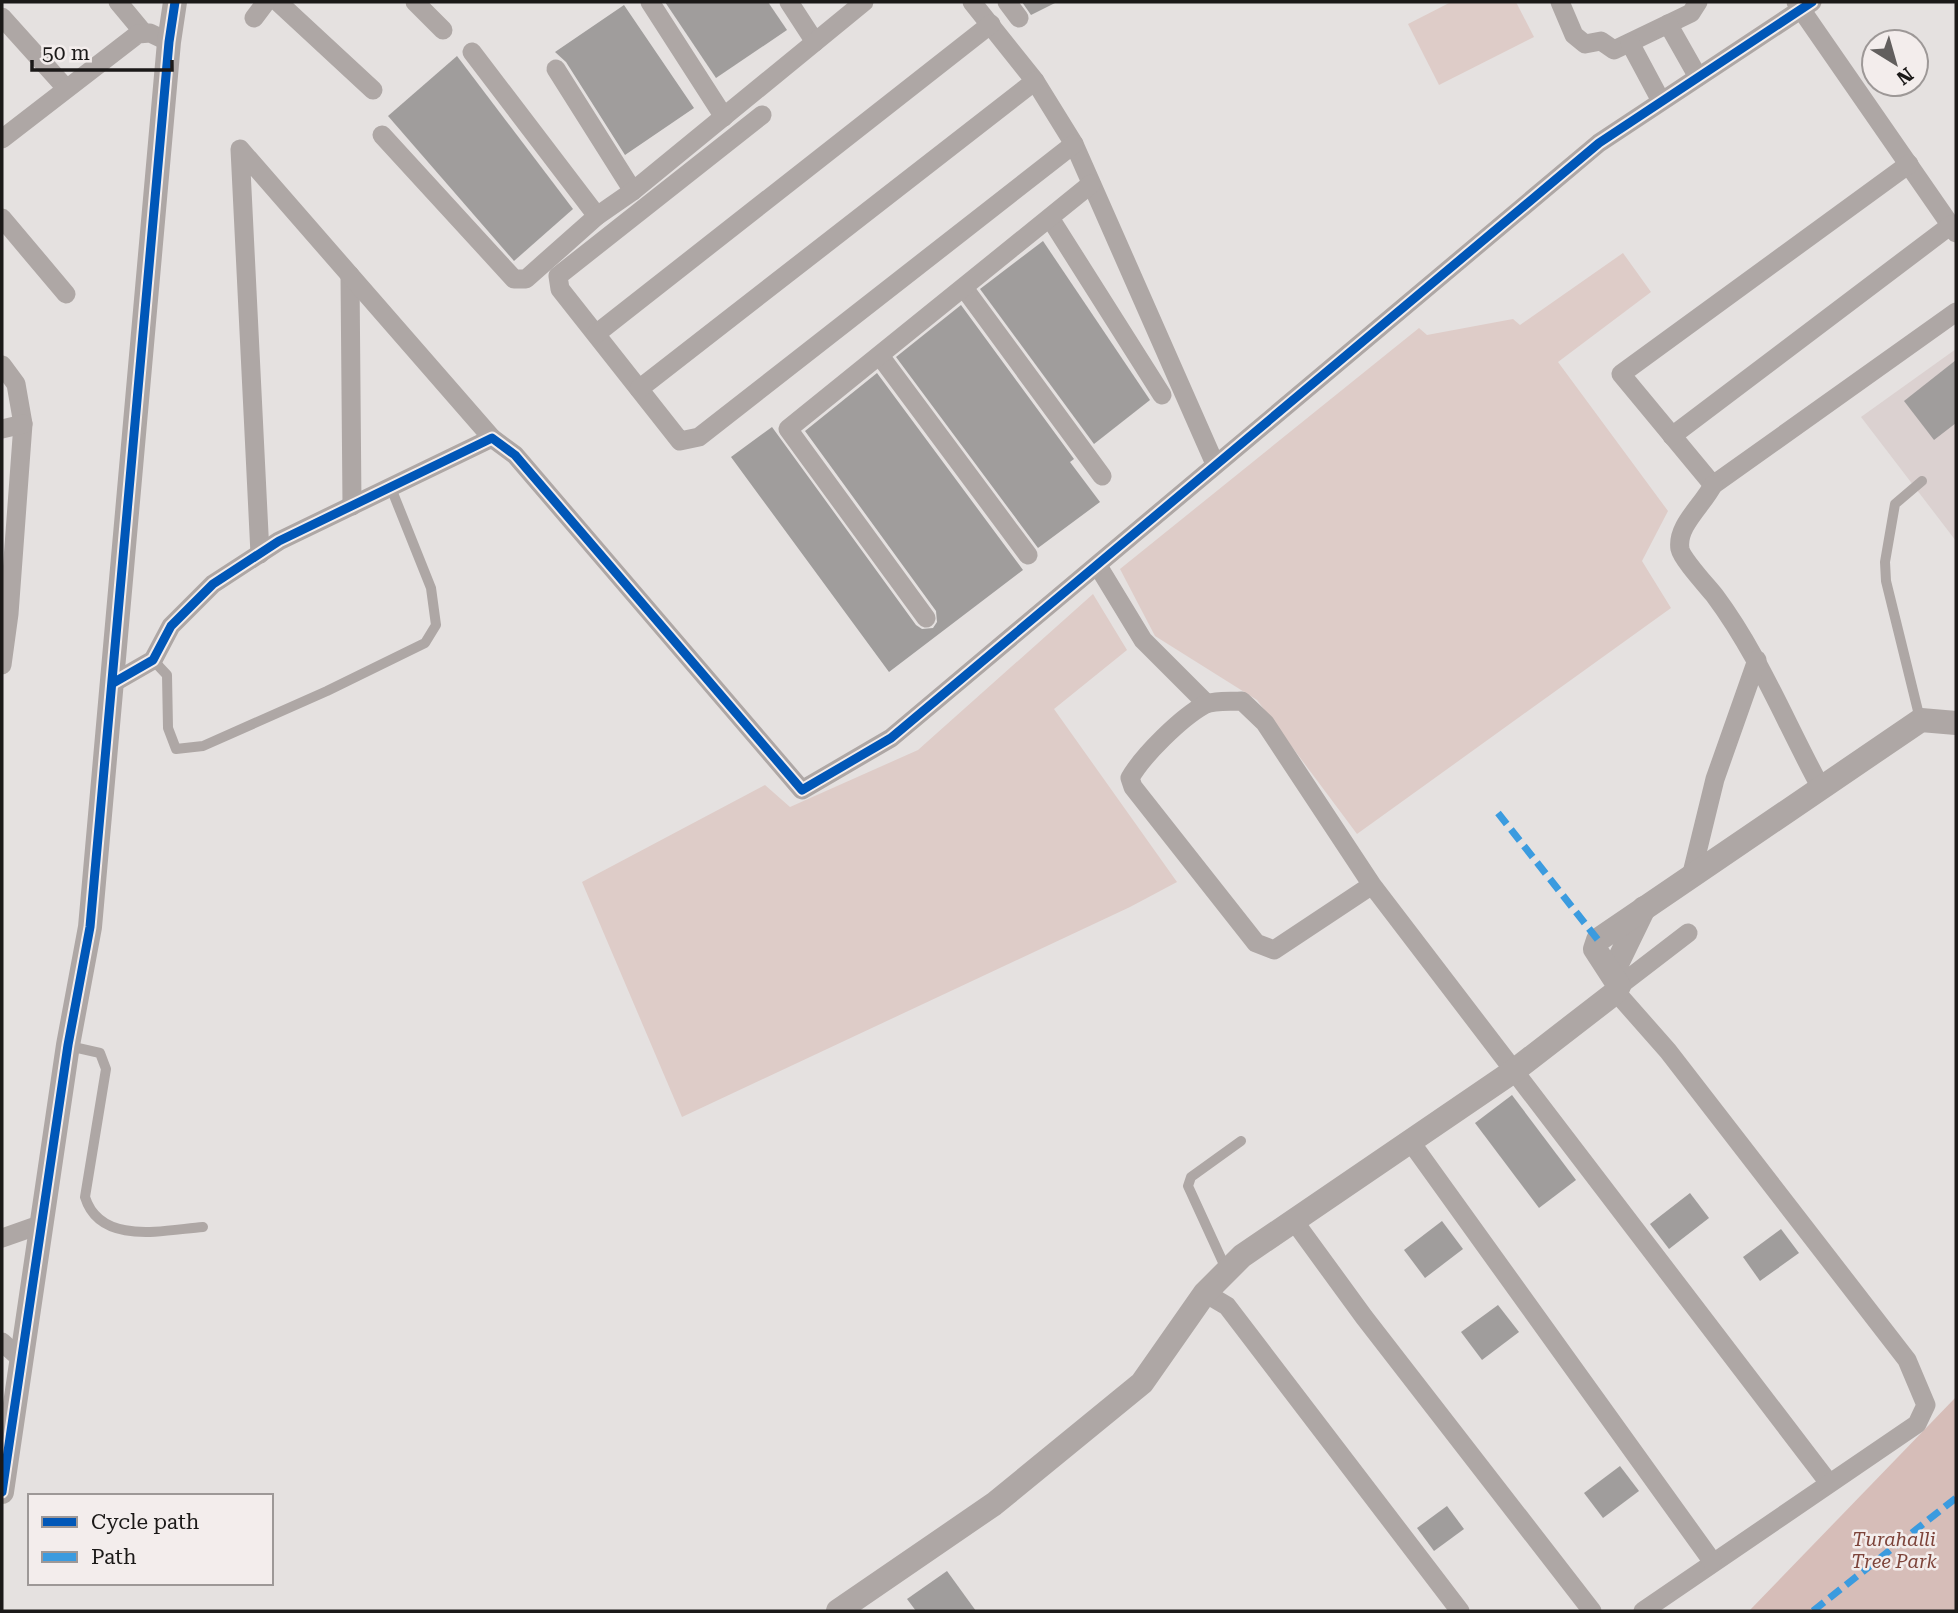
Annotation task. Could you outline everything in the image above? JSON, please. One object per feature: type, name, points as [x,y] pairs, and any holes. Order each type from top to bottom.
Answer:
[{"type":"street","points":[[118,2],[143,32],[169,42]]},
{"type":"street","points":[[2,1492],[68,1045],[90,927],[169,42],[175,2]]},
{"type":"street","points":[[254,18],[266,2]]},
{"type":"street","points":[[278,2],[373,90]]},
{"type":"street","points":[[415,2],[443,30]]},
{"type":"street","points":[[650,2],[724,117]]},
{"type":"street","points":[[789,2],[815,42]]},
{"type":"street","points":[[382,135],[514,279],[526,279],[597,216],[633,191],[864,2]]},
{"type":"street","points":[[972,2],[1035,81],[1074,144],[1215,464]]},
{"type":"street","points":[[1560,2],[1574,35],[1585,44],[1601,41],[1614,50],[1691,13],[1698,2]]},
{"type":"street","points":[[260,554],[240,149],[492,438],[515,456],[802,790],[891,738],[1599,142],[1803,4],[1954,229],[1672,436]]},
{"type":"street","points":[[2,17],[65,87]]},
{"type":"street","points":[[596,334],[991,24]]},
{"type":"street","points":[[1668,24],[1698,77]]},
{"type":"street","points":[[2,139],[65,87],[143,32]]},
{"type":"street","points":[[1630,43],[1661,101]]},
{"type":"street","points":[[472,52],[597,216]]},
{"type":"street","points":[[556,69],[633,191]]},
{"type":"street","points":[[639,389],[1035,81]]},
{"type":"street","points":[[762,115],[558,275],[560,289],[680,441],[699,438],[1074,144]]},
{"type":"street","points":[[1713,485],[1621,374],[1909,164]]},
{"type":"street","points":[[926,618],[788,429],[1091,184]]},
{"type":"street","points":[[2,218],[66,294]]},
{"type":"street","points":[[1050,218],[1162,395]]},
{"type":"street","points":[[350,275],[352,506]]},
{"type":"street","points":[[964,288],[1102,476]]},
{"type":"street","points":[[1821,788],[1757,660],[1726,611],[1680,552],[1681,531],[1703,505],[1713,485],[1956,312]]},
{"type":"street","points":[[880,356],[1028,555]]},
{"type":"street","points":[[2,365],[16,384],[23,424],[9,614],[2,665]]},
{"type":"street","points":[[2,429],[23,424]]},
{"type":"street","points":[[113,683],[153,660],[171,626],[213,584],[260,554],[492,438]]},
{"type":"street","points":[[1098,566],[1143,640],[1206,704]]},
{"type":"street","points":[[1691,877],[1715,779],[1757,660]]},
{"type":"street","points":[[1372,885],[1275,950],[1256,943],[1133,787],[1130,778],[1156,748],[1206,704],[1242,701],[1265,723],[1372,885],[1829,1483]]},
{"type":"street","points":[[1643,1611],[1712,1561],[1917,1424],[1926,1405],[1907,1360],[1616,984],[1595,949],[1598,940],[1921,720],[1956,723]]},
{"type":"street","points":[[838,1611],[993,1504],[1142,1383],[1205,1293],[1242,1256],[1515,1070],[1616,984],[1688,933]]},
{"type":"street","points":[[1410,1142],[1712,1561]]},
{"type":"street","points":[[1294,1221],[1364,1318],[1592,1611]]},
{"type":"street","points":[[2,1238],[42,1224]]},
{"type":"street","points":[[1205,1293],[1227,1306],[1460,1611]]},
{"type":"street","points":[[2,1342],[21,1359]]},
{"type":"lane","points":[[1921,720],[1886,580],[1885,562],[1895,504],[1922,481]]},
{"type":"lane","points":[[153,660],[167,675],[168,728],[176,749],[203,746],[327,691],[425,643],[436,625],[431,588],[391,488]]},
{"type":"lane","points":[[68,1045],[100,1053],[106,1069],[85,1197],[93,1214],[106,1226],[117,1230],[204,1227]]},
{"type":"lane","points":[[1227,1271],[1188,1186],[1191,1177],[1241,1141]]},
{"type":"shaded area","points":[[1451,2],[1516,2],[1534,37],[1439,85],[1408,24]]},
{"type":"shaded area","points":[[1623,253],[1651,292],[1558,362],[1668,511],[1642,561],[1671,608],[1357,834],[1257,700],[1155,636],[1120,569],[1419,328],[1427,335],[1513,319],[1520,325]]},
{"type":"shaded area","points":[[1956,349],[1956,541],[1861,417]]},
{"type":"shaded area","points":[[1093,594],[1127,650],[1054,709],[1177,882],[1130,907],[682,1117],[582,882],[765,785],[790,807],[918,750]]},
{"type":"green space","name":"Turahalli Tree Park","points":[[1956,1397],[1956,1611],[1749,1611]]},
{"type":"building","points":[[665,2],[768,2],[787,30],[716,78]]},
{"type":"building","points":[[1022,2],[1057,2],[1031,15]]},
{"type":"building","points":[[624,5],[694,108],[625,155],[566,62],[555,52]]},
{"type":"building","points":[[457,56],[573,209],[514,261],[388,116]]},
{"type":"building","points":[[1043,241],[1150,400],[1094,444],[980,289]]},
{"type":"building","points":[[961,305],[1074,459],[1070,462],[1100,502],[1038,548],[896,357]]},
{"type":"building","points":[[1956,360],[1956,423],[1934,440],[1904,401]]},
{"type":"building","points":[[877,373],[1023,570],[889,672],[731,457],[772,427],[916,625],[922,629],[933,628],[937,622],[936,611],[805,431]]},
{"type":"building","points":[[1512,1095],[1576,1180],[1539,1208],[1475,1123]]},
{"type":"building","points":[[1690,1193],[1709,1218],[1669,1249],[1650,1224]]},
{"type":"building","points":[[1442,1221],[1463,1249],[1425,1278],[1404,1250]]},
{"type":"building","points":[[1781,1229],[1799,1253],[1760,1281],[1743,1257]]},
{"type":"building","points":[[1498,1305],[1519,1332],[1482,1360],[1461,1332]]},
{"type":"building","points":[[1620,1466],[1639,1491],[1603,1518],[1584,1493]]},
{"type":"building","points":[[1447,1506],[1464,1529],[1434,1551],[1417,1528]]},
{"type":"building","points":[[947,1571],[976,1611],[916,1611],[907,1599]]},
{"type":"marked path","points":[[1498,813],[1598,940]]},
{"type":"marked path","points":[[1813,1611],[1956,1498]]},
{"type":"cycle path","points":[[2,1492],[68,1045],[90,927],[169,42],[175,2]]},
{"type":"cycle path","points":[[113,683],[153,660],[171,626],[213,584],[279,541],[492,438],[515,455],[802,790],[891,738],[1599,143],[1812,2]]}]
